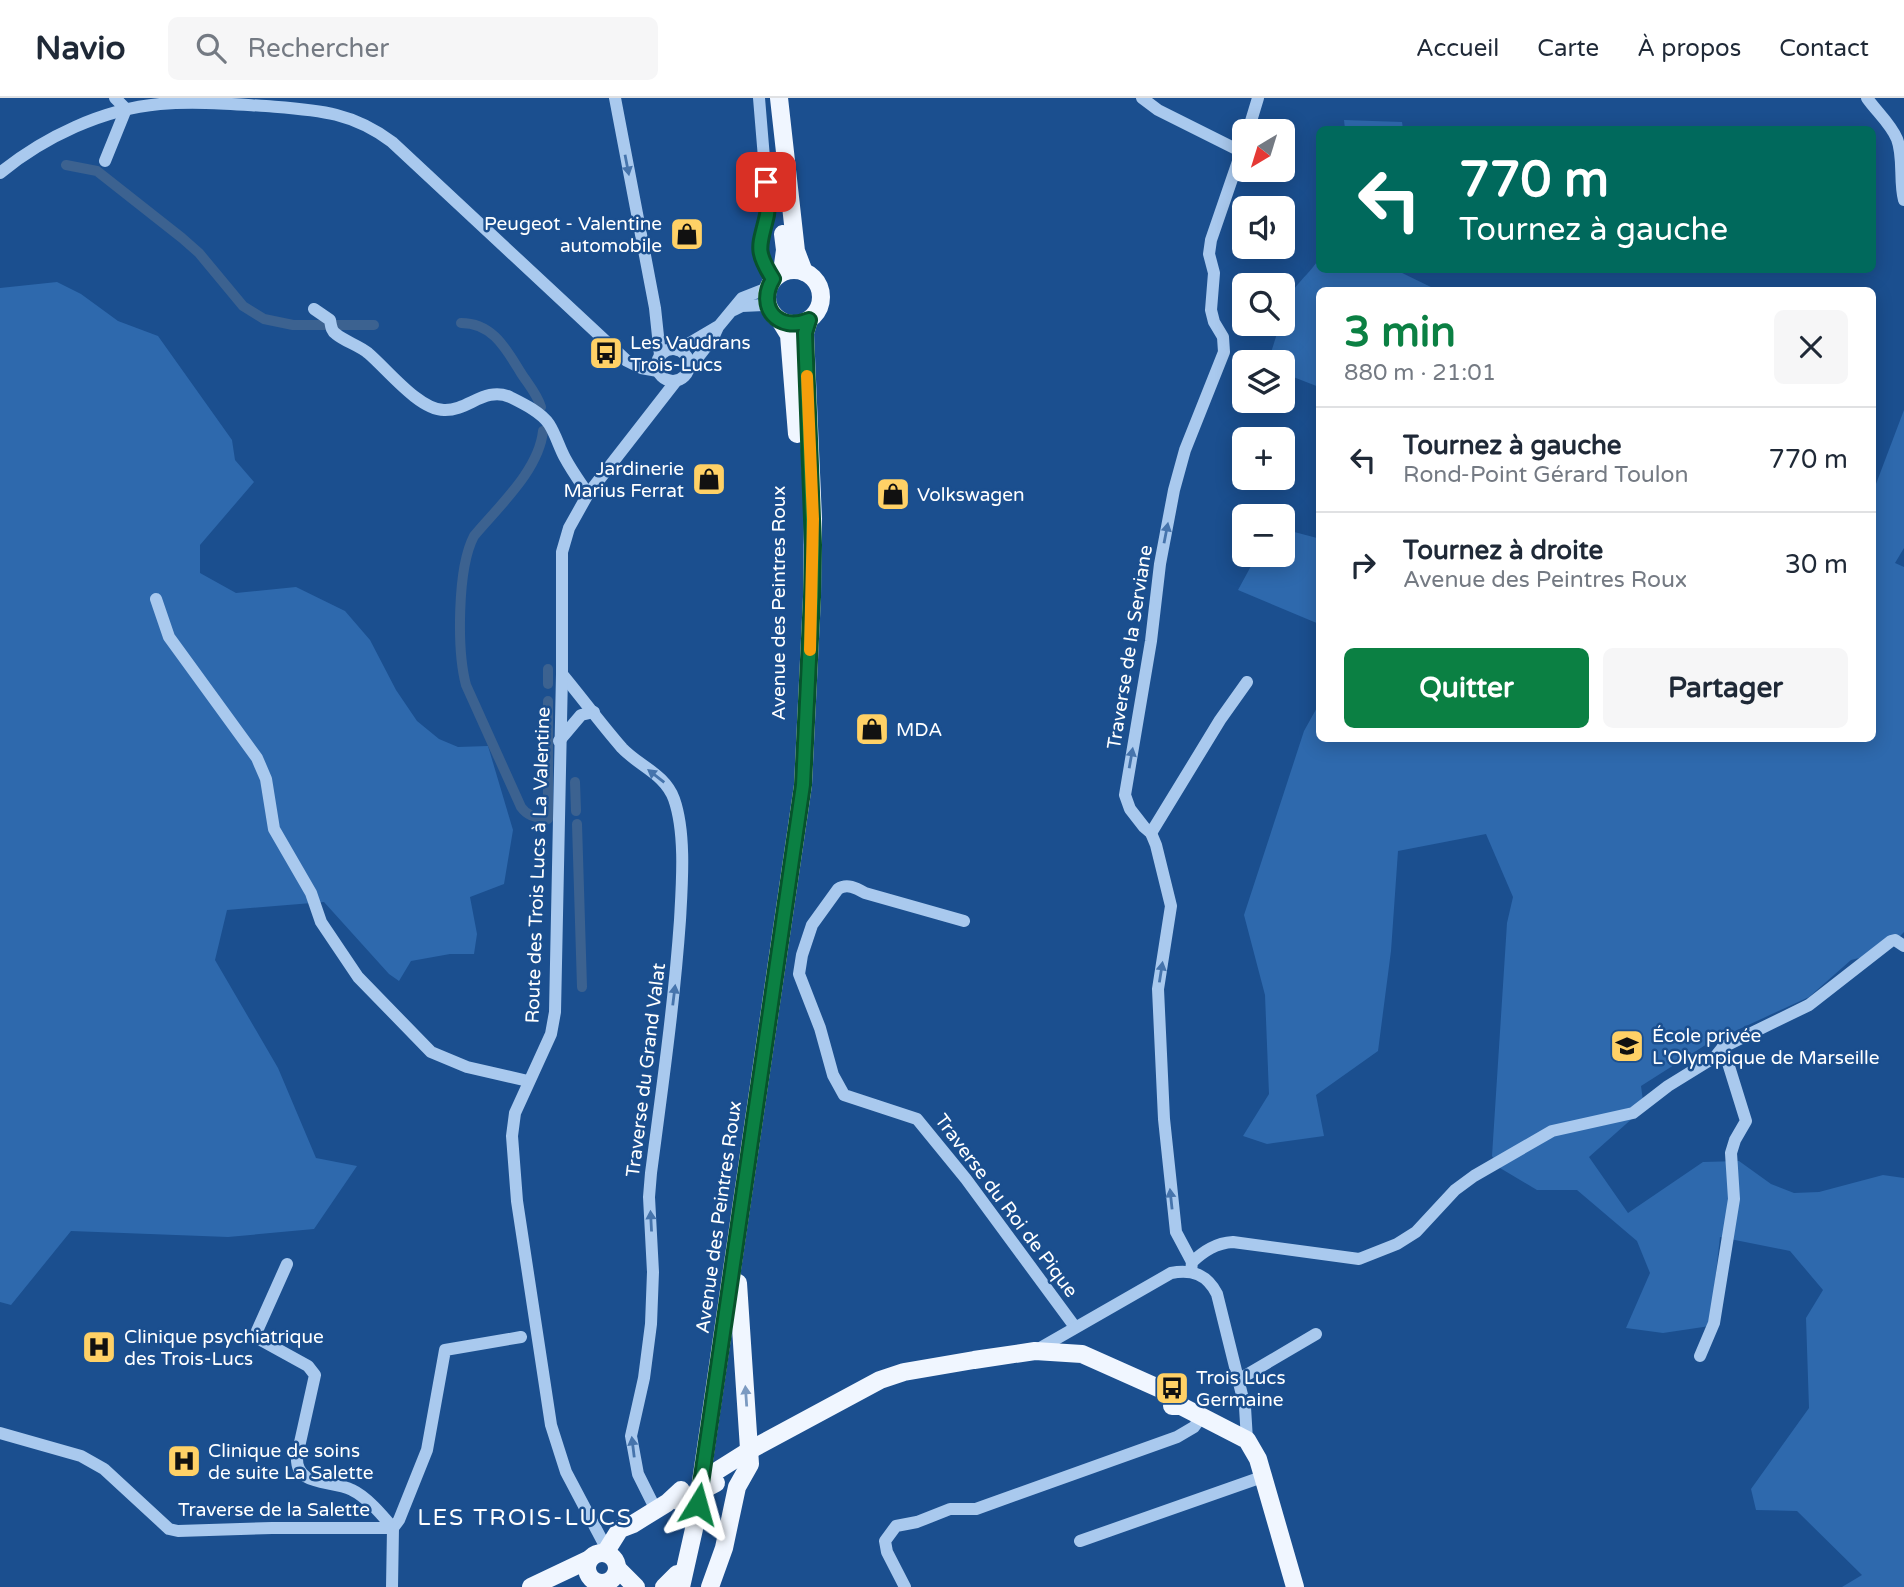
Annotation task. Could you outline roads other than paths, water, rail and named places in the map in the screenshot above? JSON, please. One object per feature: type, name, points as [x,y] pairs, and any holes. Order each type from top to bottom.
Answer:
[{"type":"main road","points":[[769,98],[785,250],[772,286],[772,315],[790,325],[809,320],[818,309],[821,295],[816,281],[804,272],[793,270],[772,286]]},
{"type":"main road","points":[[779,98],[796,251],[804,272]]},
{"type":"main road","name":"Avenue des Peintres Roux","points":[[677,1583],[708,1428],[734,1265],[755,1101],[803,785],[812,597],[813,519],[805,333],[809,320]]},
{"type":"main road","name":"Avenue des Peintres Roux","points":[[781,322],[789,335],[804,519],[800,705],[788,887]]},
{"type":"main road","points":[[734,1265],[738,1284],[750,1449]]},
{"type":"main road","points":[[604,1566],[619,1546],[627,1527],[671,1501],[723,1477],[750,1449],[770,1441],[880,1380],[904,1372],[1042,1352],[1170,1405],[1191,1411],[1237,1435],[1239,1443],[1260,1472],[1290,1586]]},
{"type":"main road","points":[[710,1587],[724,1548],[723,1477]]},
{"type":"main road","points":[[530,1587],[564,1570],[604,1566],[636,1587]]},
{"type":"main road","points":[[664,1587],[677,1583]]},
{"type":"street","points":[[115,98],[126,110]]},
{"type":"street","name":"Route des Trois Lucs à La Valentine","points":[[614,98],[655,308],[659,365],[649,414]]},
{"type":"street","points":[[0,173],[37,146],[72,129],[126,110],[159,104],[208,102],[322,110],[357,120],[392,142],[617,353],[659,365],[670,381],[676,381],[686,374],[718,327],[743,298],[772,286],[761,257],[760,245],[768,206],[759,98]]},
{"type":"street","name":"Traverse de la Serviane","points":[[1142,98],[1158,110],[1232,143]]},
{"type":"street","points":[[1252,119],[1258,98]]},
{"type":"street","points":[[1867,98],[1897,137],[1904,200]]},
{"type":"street","points":[[105,161],[126,110]]},
{"type":"street","name":"Traverse de la Serviane","points":[[1192,1267],[1176,1232],[1164,1119],[1158,989],[1171,906],[1156,845],[1151,833],[1130,809],[1125,788],[1174,490],[1185,450],[1224,352],[1223,337],[1214,322],[1211,310],[1214,273],[1209,254],[1211,240],[1232,180]]},
{"type":"street","points":[[314,309],[331,325],[337,335],[354,342],[412,394],[434,408],[443,411],[454,409],[493,393],[508,396],[531,409],[549,424],[565,458],[588,495]]},
{"type":"street","points":[[678,350],[718,327]]},
{"type":"street","points":[[659,365],[668,349],[678,350],[688,358],[688,370]]},
{"type":"street","name":"Route des Trois Lucs à La Valentine","points":[[604,1566],[604,1544],[566,1472],[551,1425],[517,1202],[513,1123],[514,1113],[551,1034],[555,1012],[562,674],[561,558],[569,527],[588,495],[676,381]]},
{"type":"street","points":[[156,599],[169,637],[257,758],[266,779],[274,829],[311,893],[321,922],[352,970],[431,1052],[467,1068],[528,1081]]},
{"type":"street","name":"Traverse du Grand Valat","points":[[562,674],[621,747],[638,763],[663,779],[674,799],[681,839],[682,887],[676,973],[649,1198],[653,1272],[651,1324],[645,1378],[631,1436],[638,1474],[671,1501]]},
{"type":"street","points":[[1151,833],[1220,720],[1247,682]]},
{"type":"street","points":[[559,741],[581,715],[594,712]]},
{"type":"street","name":"Traverse du Roi de Pique","points":[[964,921],[865,893],[855,887],[843,886],[812,925],[799,974],[820,1028],[833,1075],[844,1095],[917,1119],[966,1178],[1075,1327]]},
{"type":"street","points":[[1042,1352],[1075,1327],[1171,1273],[1192,1267],[1200,1254],[1221,1243],[1233,1242],[1359,1259],[1397,1244],[1416,1232],[1455,1190],[1474,1175],[1552,1131],[1633,1113],[1668,1086],[1715,1057],[1723,1047],[1809,1005],[1891,941],[1895,940],[1904,946]]},
{"type":"street","points":[[1700,1356],[1714,1323],[1734,1199],[1731,1153],[1746,1121],[1723,1047]]},
{"type":"street","points":[[287,1264],[257,1331],[259,1339],[308,1366],[314,1375],[297,1456],[297,1468],[302,1475],[317,1482],[351,1489],[393,1528],[400,1520],[427,1450],[445,1349],[521,1336]]},
{"type":"street","points":[[1192,1267],[1212,1284],[1217,1294],[1243,1401],[1237,1435]]},
{"type":"street","points":[[1238,1380],[1316,1334]]},
{"type":"street","points":[[1237,1435],[1243,1401]]},
{"type":"street","points":[[905,1587],[887,1552],[886,1541],[896,1526],[917,1522],[950,1509],[976,1509],[1177,1437],[1191,1411]]},
{"type":"street","name":"Traverse de la Salette","points":[[0,1433],[81,1456],[104,1469],[169,1529],[393,1528],[392,1587]]},
{"type":"street","points":[[1080,1541],[1260,1472]]},
{"type":"street","points":[[596,1530],[627,1527]]},
{"type":"waterway","points":[[66,165],[97,171],[199,253],[243,306],[264,319],[293,325],[374,325]]},
{"type":"waterway","points":[[461,323],[482,327],[497,339],[510,355],[541,407]]},
{"type":"waterway","points":[[543,431],[534,460],[526,473],[474,536],[468,550],[462,588],[460,631],[466,685],[521,807],[529,815],[548,819],[548,701]]},
{"type":"waterway","points":[[548,669],[548,684]]},
{"type":"waterway","points":[[575,782],[576,811]]},
{"type":"waterway","points":[[577,824],[582,987]]},
{"type":"place","name":"Peugeot - Valentine automobile","points":[[687,234]]},
{"type":"place","name":"Les Vaudrans Trois-Lucs","points":[[606,353]]},
{"type":"place","name":"Jardinerie Marius Ferrat","points":[[709,479]]},
{"type":"place","name":"Volkswagen","points":[[893,494]]},
{"type":"place","name":"MDA","points":[[872,729]]},
{"type":"place","name":"École privée L'Olympique de Marseille","points":[[1627,1046]]},
{"type":"place","name":"Clinique psychiatrique des Trois-Lucs","points":[[99,1347]]},
{"type":"place","name":"Trois Lucs Germaine","points":[[1172,1388]]},
{"type":"place","name":"Clinique de soins de suite La Salette","points":[[184,1461]]},
{"type":"district","name":"LES TROIS-LUCS","points":[[525,1517]]}]
